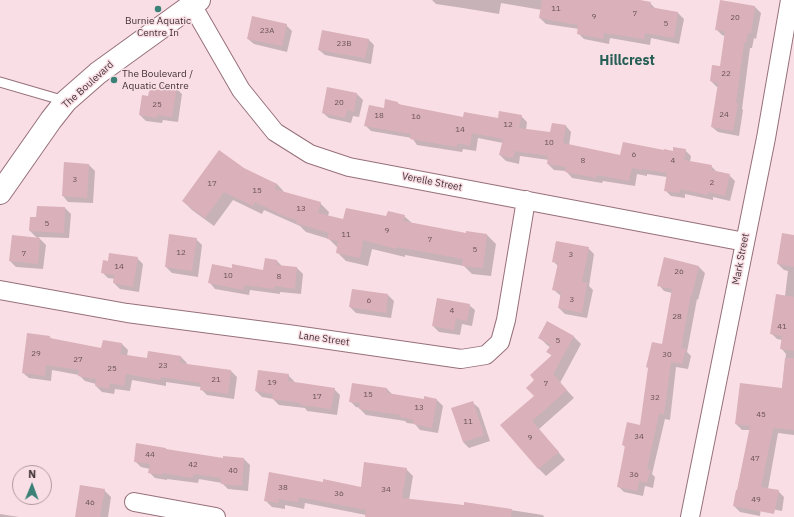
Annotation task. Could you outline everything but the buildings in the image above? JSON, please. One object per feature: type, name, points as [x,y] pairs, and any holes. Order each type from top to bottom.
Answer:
[{"type":"street","name":"Mark Street","points":[[690,517],[766,138],[790,0]]},
{"type":"street","name":"Verelle Street","points":[[195,2],[240,90],[275,132],[310,154],[348,167],[745,242]]},
{"type":"street","name":"The Boulevard","points":[[3,181],[66,101],[98,73],[195,2]]},
{"type":"street","name":"Lane Street","points":[[0,290],[127,313],[461,359],[486,355],[500,342],[506,320],[526,200]]},
{"type":"street","points":[[134,502],[216,517]]},
{"type":"lane","points":[[0,82],[66,101]]},
{"type":"place","name":"Burnie Aquatic Centre In","points":[[158,9]]},
{"type":"place","name":"The Boulevard / Aquatic Centre","points":[[114,80]]},
{"type":"district","name":"Hillcrest","points":[[627,61]]}]
